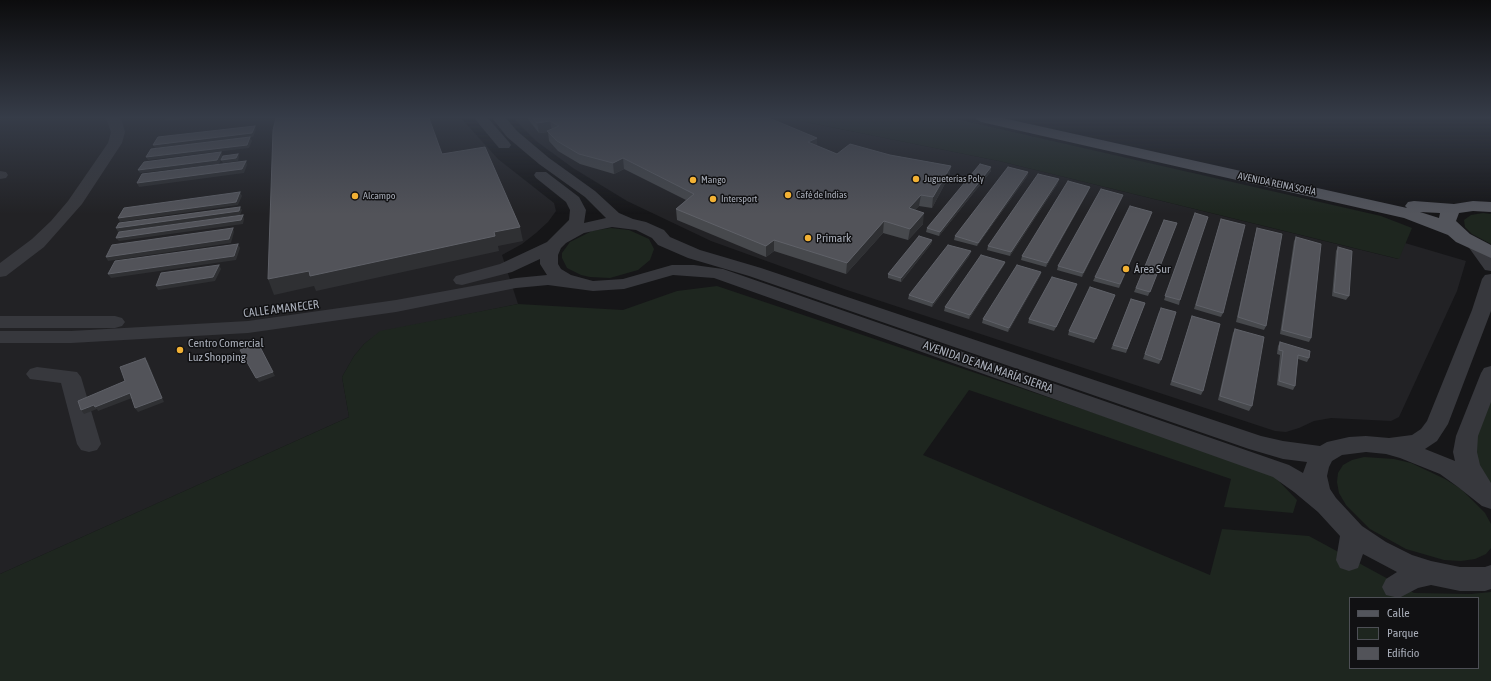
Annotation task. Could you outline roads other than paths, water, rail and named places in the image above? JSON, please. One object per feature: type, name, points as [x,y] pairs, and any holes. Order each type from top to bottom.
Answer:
[{"type":"main road","name":"AVENIDA REINA SOFÍA","points":[[1123,150],[1409,214],[1454,231],[1483,249]]},
{"type":"main road","name":"AVENIDA REINA SOFÍA","points":[[1154,150],[1418,207],[1454,209],[1474,206],[1491,207]]},
{"type":"main road","points":[[1454,209],[1449,212],[1447,221],[1454,231]]},
{"type":"street","points":[[0,272],[38,243],[57,224],[74,204],[110,150]]},
{"type":"street","name":"AVENIDA DE ANA MARÍA SIERRA","points":[[510,150],[573,200],[578,210],[577,221],[559,240],[549,255],[549,264],[555,272],[565,279],[579,284],[609,286],[672,270],[694,270],[717,273],[1274,468],[1303,484],[1327,505]]},
{"type":"street","name":"AVENIDA DE ANA MARÍA SIERRA","points":[[530,150],[544,162],[590,194],[613,216],[628,223],[650,229],[664,241],[694,254],[755,272],[1257,443],[1283,450],[1324,455]]},
{"type":"street","name":"AVENIDA DE ANA MARÍA SIERRA","points":[[559,240],[579,228],[595,224],[628,223]]},
{"type":"street","name":"CALLE AMANECER","points":[[0,322],[172,320],[254,313],[397,294],[479,277],[506,268],[559,240]]},
{"type":"street","name":"AVENIDA DE ANA MARÍA SIERRA","points":[[637,279],[653,271],[663,261],[666,250],[664,241]]},
{"type":"street","points":[[1483,249],[1491,266]]},
{"type":"street","points":[[1386,446],[1417,443],[1429,435],[1437,424],[1482,310],[1491,279]]},
{"type":"street","name":"CALLE AMANECER","points":[[0,337],[71,337],[161,334],[248,327],[330,316],[516,283],[548,280],[579,284]]},
{"type":"street","points":[[1488,496],[1468,466],[1465,452],[1467,436],[1491,373]]},
{"type":"street","points":[[38,374],[70,377],[89,444]]},
{"type":"street","points":[[1488,496],[1467,480],[1441,465],[1406,451],[1386,446],[1366,444],[1335,448],[1324,455],[1317,465],[1316,476],[1318,490],[1327,505],[1353,533],[1377,550],[1403,563],[1431,573],[1460,579],[1485,579],[1491,577]]},
{"type":"street","points":[[1349,560],[1353,533]]},
{"type":"street","points":[[1396,587],[1410,579],[1431,573]]},
{"type":"place","name":"Jugueterías Poly","points":[[916,179]]},
{"type":"place","name":"Mango","points":[[693,180]]},
{"type":"place","name":"Café de Indias","points":[[788,195]]},
{"type":"place","name":"Alcampo","points":[[355,196]]},
{"type":"place","name":"Intersport","points":[[713,199]]},
{"type":"place","name":"Primark","points":[[808,238]]},
{"type":"place","name":"Área Sur","points":[[1126,269]]},
{"type":"place","name":"Centro Comercial Luz Shopping","points":[[180,350]]}]
